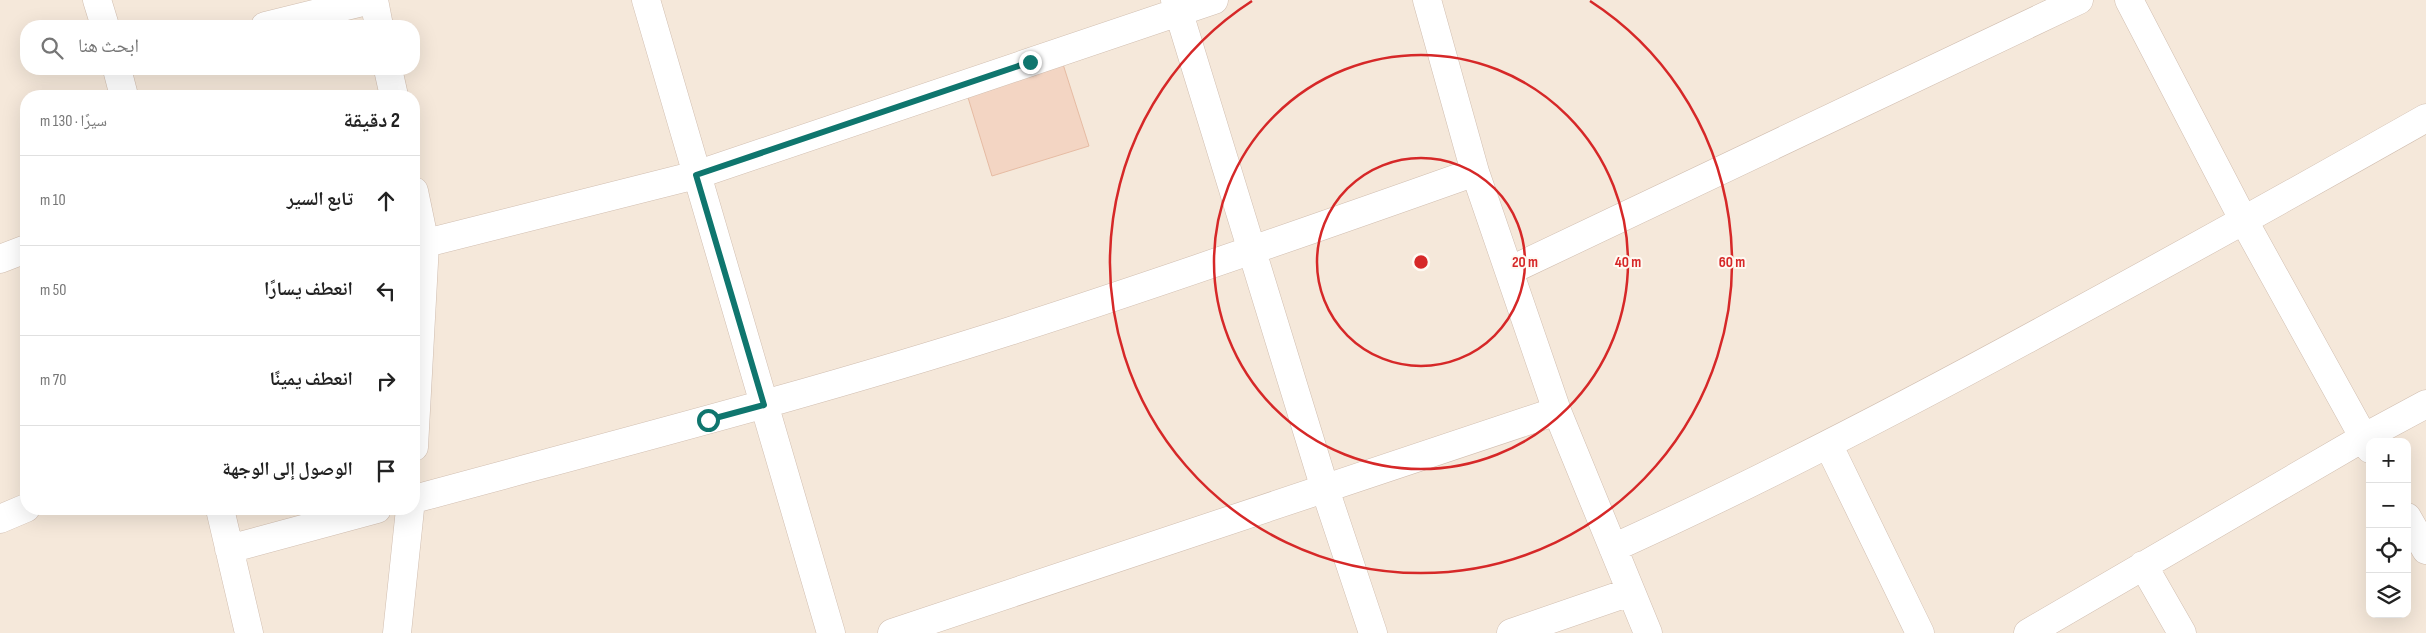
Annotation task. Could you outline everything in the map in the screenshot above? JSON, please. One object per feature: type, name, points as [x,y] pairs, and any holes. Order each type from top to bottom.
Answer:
[{"type":"street","points":[[97,0],[103,20]]},
{"type":"street","points":[[290,20],[372,0],[377,20]]},
{"type":"street","points":[[646,0],[831,633]]},
{"type":"street","points":[[420,245],[696,175],[1177,6],[1214,0]]},
{"type":"street","points":[[1427,0],[1475,172],[1557,411],[1648,633]]},
{"type":"street","points":[[1509,271],[2079,0]]},
{"type":"street","points":[[2028,633],[2143,565],[2366,443],[2244,222],[2130,0]]},
{"type":"street","points":[[1177,6],[1325,489],[1373,633]]},
{"type":"street","points":[[119,75],[122,90]]},
{"type":"street","points":[[389,75],[393,90]]},
{"type":"street","points":[[1613,548],[1717,501],[1829,446],[2244,222],[2426,118]]},
{"type":"street","points":[[420,497],[764,405],[1009,331],[1253,251],[1475,172]]},
{"type":"street","points":[[0,259],[20,251]]},
{"type":"street","points":[[2374,438],[2426,404]]},
{"type":"street","points":[[892,633],[1557,411]]},
{"type":"street","points":[[1829,446],[1920,633]]},
{"type":"street","points":[[0,519],[20,511]]},
{"type":"street","points":[[221,515],[249,633]]},
{"type":"street","points":[[229,549],[355,515]]},
{"type":"street","points":[[397,633],[409,515]]},
{"type":"street","points":[[2411,523],[2426,550]]},
{"type":"street","points":[[2143,565],[2182,633]]},
{"type":"street","points":[[1511,633],[1630,592]]},
{"type":"shaded area","points":[[0,0],[2426,0],[2426,633],[0,633]]},
{"type":"building","points":[[1062,61],[1089,146],[992,176],[966,91]]},
{"type":"route","points":[[708,420],[764,405],[696,175],[1030,62]]}]
